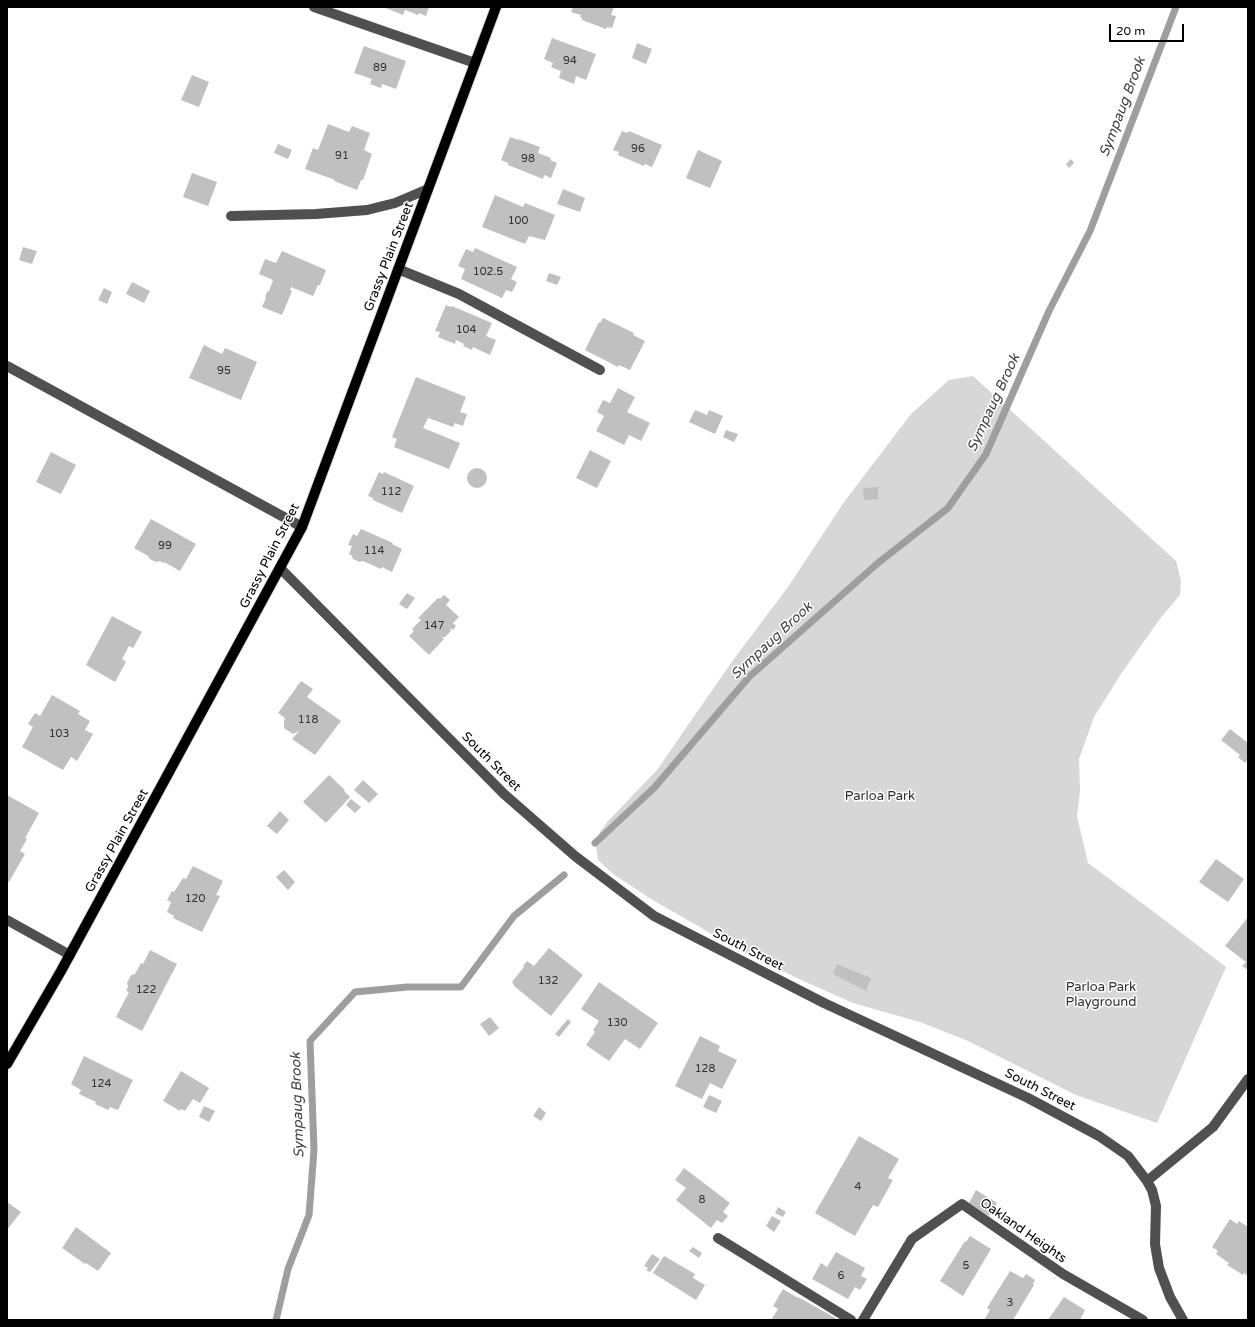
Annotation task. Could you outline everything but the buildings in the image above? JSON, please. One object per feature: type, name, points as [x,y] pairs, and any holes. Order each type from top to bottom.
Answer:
[{"type":"main road","name":"Grassy Plain Street","points":[[7,1064],[70,955],[302,527],[496,7]]},
{"type":"street","points":[[314,7],[475,63]]},
{"type":"street","points":[[231,216],[316,214],[372,210],[395,203],[428,189]]},
{"type":"street","points":[[398,269],[459,294],[600,370]]},
{"type":"street","points":[[7,366],[302,527]]},
{"type":"street","name":"South Street","points":[[280,568],[504,794],[575,856],[654,916],[824,1003],[1054,1111],[1099,1136],[1128,1156],[1148,1181],[1152,1190],[1156,1206],[1155,1244],[1159,1268],[1170,1297],[1183,1320]]},
{"type":"street","points":[[7,920],[70,955]]},
{"type":"street","points":[[1148,1181],[1213,1127],[1248,1079]]},
{"type":"street","name":"Oakland Heights","points":[[863,1320],[912,1239],[962,1204],[1063,1274],[1142,1320]]},
{"type":"street","points":[[718,1238],[851,1320]]},
{"type":"green space","name":"Parloa Park","points":[[973,376],[1176,561],[1181,581],[1180,595],[1159,620],[1121,674],[1094,717],[1079,759],[1080,791],[1077,816],[1088,863],[1226,967],[1157,1123],[1076,1095],[968,1041],[920,1022],[853,1003],[799,979],[738,949],[651,899],[613,874],[598,860],[596,845],[600,832],[608,821],[657,770],[731,663],[788,587],[844,502],[911,414],[949,380]]},
{"type":"waterway","name":"Sympaug Brook","points":[[595,843],[654,788],[749,677],[878,563],[948,508],[986,454],[1049,311],[1090,231],[1176,7]]},
{"type":"waterway","name":"Sympaug Brook","points":[[276,1320],[288,1269],[309,1215],[314,1150],[310,1041],[355,992],[407,987],[461,987],[514,916],[564,875]]},
{"type":"park label","name":"Parloa Park Playground","points":[[1101,996]]}]
